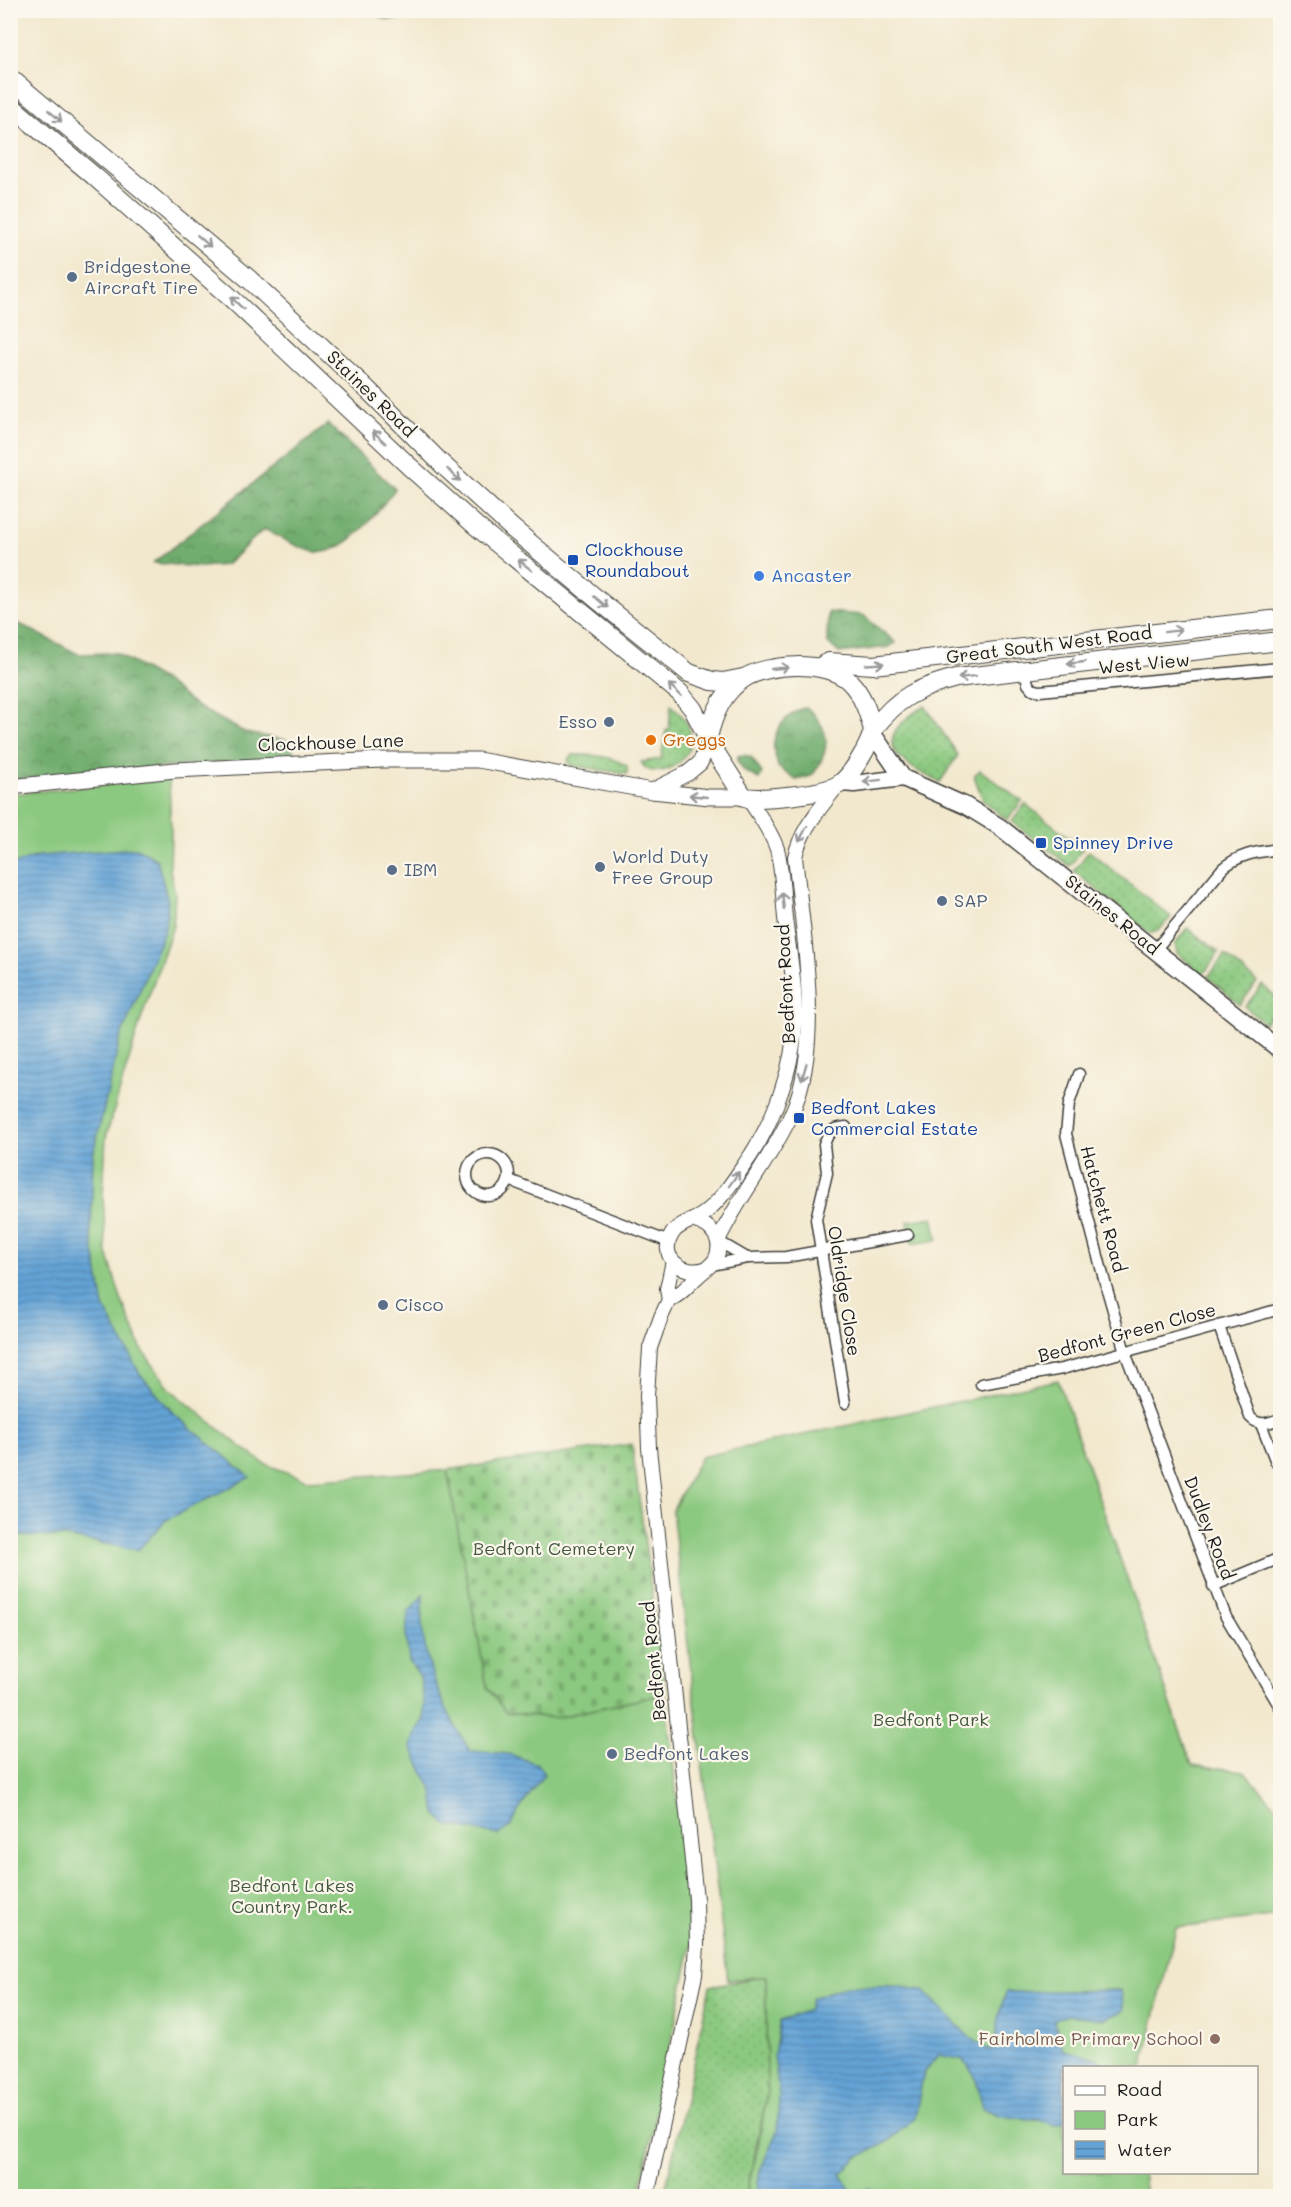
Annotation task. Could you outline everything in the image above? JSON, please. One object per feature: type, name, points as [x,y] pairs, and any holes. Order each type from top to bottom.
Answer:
[{"type":"highway","name":"Staines Road","points":[[10,78],[250,280],[367,389],[443,465],[512,528],[598,600],[689,674],[723,682],[743,678]]},
{"type":"highway","name":"Staines Road","points":[[10,105],[231,298],[476,526],[680,693],[693,709],[709,739]]},
{"type":"highway","name":"Great South West Road","points":[[819,668],[830,662],[873,665],[1281,619]]},
{"type":"highway","name":"Great South West Road","points":[[873,732],[890,709],[907,696],[930,685],[956,678],[1281,641]]},
{"type":"highway","points":[[795,667],[819,668],[843,676],[850,682],[863,699],[873,732],[857,764],[839,785],[798,794],[746,797],[709,739],[713,720],[721,703],[743,678],[770,669],[795,667]]},
{"type":"main road","points":[[839,785],[903,778],[873,732]]},
{"type":"main road","points":[[652,791],[688,773],[700,763],[709,739]]},
{"type":"main road","name":"Clockhouse Lane","points":[[10,787],[175,770],[382,760],[478,760],[652,791],[710,797],[746,797]]},
{"type":"main road","name":"Staines Road","points":[[903,778],[966,806],[1000,827],[1281,1050]]},
{"type":"street","name":"West View","points":[[1025,669],[1028,684],[1032,689],[1040,691],[1281,668]]},
{"type":"street","name":"Bedfont Road","points":[[669,1300],[679,1296],[718,1254],[718,1242],[726,1222],[765,1162],[792,1113],[807,1062],[808,990],[795,857],[799,840],[805,830],[839,785]]},
{"type":"street","name":"Bedfont Road","points":[[647,2196],[687,2018],[695,1975],[697,1945],[696,1899],[649,1448],[647,1396],[650,1348],[669,1300],[667,1289],[673,1261],[669,1253],[669,1242],[676,1228],[694,1221],[720,1199],[752,1153],[779,1101],[793,1038],[794,998],[777,850],[746,797]]},
{"type":"street","points":[[1155,950],[1223,868],[1250,853],[1281,849]]},
{"type":"street","name":"Hatchett Road","points":[[1080,1074],[1069,1104],[1066,1134],[1125,1352]]},
{"type":"street","name":"Oldridge Close","points":[[845,1403],[816,1219],[827,1173],[824,1144],[828,1135],[835,1129],[846,1127]]},
{"type":"street","points":[[496,1155],[507,1165],[509,1180],[499,1194],[482,1196],[468,1184],[467,1172],[477,1157],[496,1155]]},
{"type":"street","points":[[509,1180],[669,1242]]},
{"type":"street","points":[[694,1221],[706,1224],[718,1242],[747,1258]]},
{"type":"street","points":[[673,1261],[683,1269],[690,1271],[747,1258],[786,1257],[908,1234]]},
{"type":"street","name":"Bedfont Green Close","points":[[981,1384],[1052,1371],[1281,1309]]},
{"type":"street","points":[[1219,1326],[1250,1417],[1254,1422],[1261,1424],[1281,1419]]},
{"type":"street","name":"Dudley Road","points":[[1125,1352],[1226,1617],[1281,1707]]},
{"type":"street","points":[[1261,1424],[1276,1462]]},
{"type":"street","points":[[1213,1586],[1281,1558]]},
{"type":"green space","points":[[372,11],[416,11],[394,20],[388,20],[377,16]]},
{"type":"green space","points":[[328,424],[395,489],[371,519],[351,539],[339,547],[316,552],[297,546],[264,529],[226,565],[200,567],[153,563]]},
{"type":"green space","points":[[828,612],[863,615],[896,643],[889,647],[839,653],[827,642]]},
{"type":"green space","points":[[10,623],[20,624],[78,654],[116,653],[163,680],[198,707],[246,733],[286,740],[298,757],[16,779],[10,775]]},
{"type":"green space","points":[[671,705],[686,721],[691,736],[689,750],[670,768],[659,771],[648,769],[641,762],[661,759],[666,730],[669,730]]},
{"type":"green space","points":[[925,706],[958,755],[940,782],[910,766],[894,748],[892,739],[907,718]]},
{"type":"green space","points":[[806,707],[822,725],[826,745],[815,771],[810,776],[796,780],[778,767],[774,751],[775,736],[785,720]]},
{"type":"green space","points":[[573,755],[608,758],[621,762],[627,766],[627,774],[570,765],[568,760]]},
{"type":"green space","points":[[738,756],[751,757],[762,773],[759,779],[744,771],[737,760]]},
{"type":"green space","points":[[980,770],[1022,801],[1007,820],[983,800],[974,776]]},
{"type":"green space","name":"Bedfont Lakes Country Park.","points":[[169,779],[170,870],[175,893],[173,926],[142,1016],[106,1137],[103,1197],[106,1249],[121,1299],[141,1348],[170,1389],[265,1464],[308,1480],[447,1470],[487,1687],[506,1713],[555,1718],[665,1694],[693,1937],[639,2196],[11,2196],[11,794]]},
{"type":"green space","points":[[1025,804],[1083,848],[1070,866],[1012,822]]},
{"type":"green space","points":[[1089,851],[1171,917],[1159,930],[1149,933],[1074,871]]},
{"type":"green space","points":[[1187,928],[1219,952],[1203,975],[1177,953],[1175,944]]},
{"type":"green space","points":[[1225,955],[1257,982],[1240,1005],[1208,977]]},
{"type":"green space","points":[[1262,985],[1280,1000],[1280,1004],[1265,1023],[1245,1007]]},
{"type":"green space","points":[[933,1217],[938,1240],[912,1244],[908,1221]]},
{"type":"green space","name":"Bedfont Park","points":[[1058,1380],[1192,1765],[1244,1771],[1280,1811],[1280,1916],[1176,1928],[1143,2066],[1063,2066],[1063,2174],[1143,2174],[1146,2196],[746,2196],[767,2094],[766,1976],[728,1980],[672,1511],[701,1457]]},
{"type":"green space","name":"Bedfont Cemetery","points":[[632,1444],[665,1694],[555,1718],[506,1713],[487,1687],[447,1470]]},
{"type":"green space","points":[[766,1976],[767,2094],[746,2196],[664,2196],[710,1986]]},
{"type":"water","points":[[137,848],[157,860],[168,901],[165,929],[120,1039],[93,1155],[91,1233],[104,1307],[140,1374],[174,1414],[250,1477],[166,1520],[138,1550],[66,1537],[10,1536],[11,865],[39,856]]},
{"type":"water","points":[[423,1595],[424,1641],[432,1674],[445,1706],[470,1751],[509,1754],[537,1764],[544,1774],[519,1810],[511,1826],[499,1835],[446,1825],[436,1813],[433,1792],[411,1747],[416,1731],[424,1719],[424,1700],[420,1677],[409,1661],[406,1636],[408,1613]]},
{"type":"water","points":[[846,1986],[893,1986],[923,1990],[967,2035],[988,2049],[995,2048],[998,2017],[1006,1992],[1121,1990],[1124,2010],[1105,2019],[1071,2015],[1054,2019],[1063,2050],[1096,2058],[1105,2064],[1104,2066],[1063,2066],[1063,2122],[1056,2125],[1039,2120],[1001,2116],[983,2108],[975,2076],[964,2060],[939,2055],[924,2072],[915,2117],[886,2143],[858,2157],[841,2174],[852,2193],[871,2188],[878,2196],[756,2196],[760,2171],[777,2131],[779,2096],[774,2054],[780,2021],[808,2010],[812,1998]]},
{"type":"place","name":"Bridgestone Aircraft Tire","points":[[72,277]]},
{"type":"place","name":"Clockhouse Roundabout","points":[[573,560]]},
{"type":"place","name":"Ancaster","points":[[759,576]]},
{"type":"place","name":"Esso","points":[[609,722]]},
{"type":"place","name":"Greggs","points":[[651,740]]},
{"type":"place","name":"Spinney Drive","points":[[1041,843]]},
{"type":"place","name":"World Duty Free Group","points":[[600,867]]},
{"type":"place","name":"IBM","points":[[392,870]]},
{"type":"place","name":"SAP","points":[[942,901]]},
{"type":"place","name":"Bedfont Lakes Commercial Estate","points":[[799,1118]]},
{"type":"place","name":"Cisco","points":[[383,1305]]},
{"type":"place","name":"Bedfont Lakes","points":[[612,1754]]},
{"type":"place","name":"Fairholme Primary School","points":[[1215,2039]]}]
